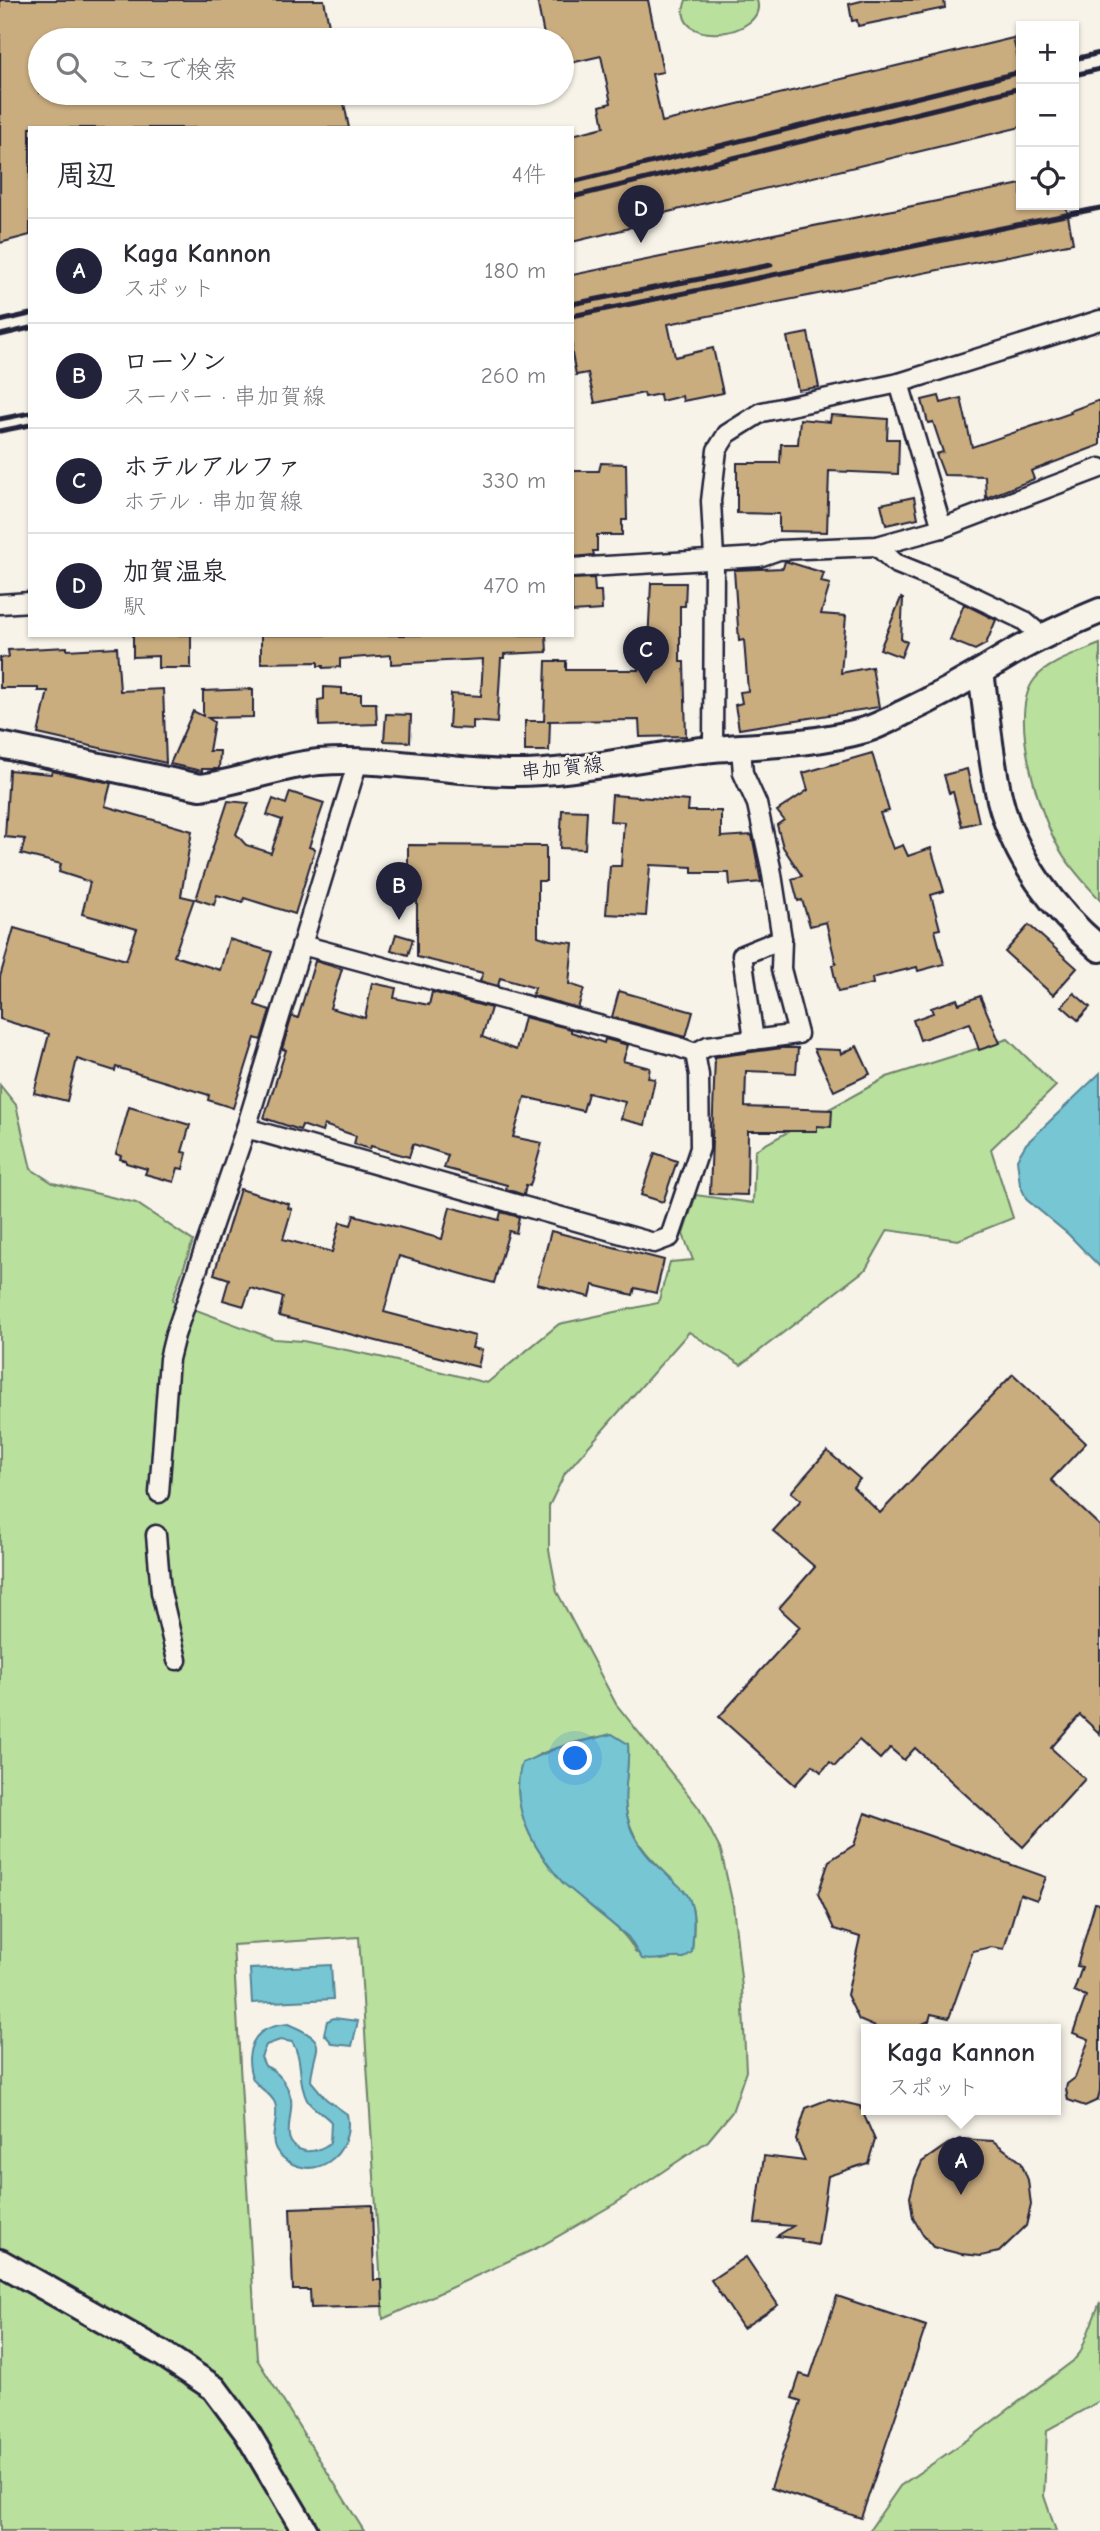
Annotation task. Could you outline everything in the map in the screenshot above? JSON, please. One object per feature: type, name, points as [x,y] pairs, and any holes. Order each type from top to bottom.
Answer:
[{"type":"main road","name":"串加賀線","points":[[0,745],[200,788],[226,784],[289,766],[320,762],[358,761],[453,771],[510,773],[552,771],[713,749],[831,738],[868,729],[927,701],[1043,637],[1100,611]]},
{"type":"main road","points":[[981,672],[1000,800],[1009,827],[1037,881],[1080,933],[1100,949]]},
{"type":"main road","points":[[0,2262],[163,2354],[214,2388],[246,2431],[305,2531]]},
{"type":"street","points":[[713,749],[714,558],[711,501],[717,450],[727,433],[762,412],[899,383],[1100,320]]},
{"type":"street","points":[[899,383],[942,528]]},
{"type":"street","points":[[574,568],[759,557],[779,550],[877,545],[942,528],[1100,468]]},
{"type":"street","points":[[877,545],[895,563],[1023,620],[1043,637]]},
{"type":"street","points":[[0,604],[28,602]]},
{"type":"street","points":[[302,945],[663,1042],[695,1053],[708,1046],[798,1034],[782,969],[782,939],[757,804],[743,773],[741,748]]},
{"type":"street","points":[[159,1493],[169,1359],[189,1288],[246,1128],[358,761]]},
{"type":"street","points":[[754,1040],[742,955],[782,939]]},
{"type":"street","points":[[246,1128],[654,1243],[670,1237],[700,1147],[699,1075],[695,1053]]},
{"type":"street","points":[[156,1535],[161,1592],[177,1660]]},
{"type":"green space","points":[[686,0],[757,0],[757,13],[748,23],[735,30],[703,32],[691,26],[684,16]]},
{"type":"green space","points":[[1100,644],[1100,900],[1068,863],[1043,814],[1029,765],[1024,716],[1027,696],[1034,680],[1040,674],[1064,659]]},
{"type":"green space","points":[[1008,1039],[1056,1086],[991,1149],[1013,1218],[958,1240],[888,1230],[866,1269],[741,1365],[689,1332],[565,1473],[549,1506],[549,1550],[557,1592],[616,1704],[699,1808],[721,1851],[733,1905],[742,1987],[746,2071],[732,2112],[708,2141],[616,2203],[541,2246],[383,2319],[359,1937],[233,1945],[257,2359],[364,2531],[0,2531],[0,1085],[16,1105],[31,1169],[53,1183],[136,1203],[193,1241],[172,1301],[274,1339],[303,1341],[487,1383],[559,1324],[658,1303],[670,1262],[693,1260],[683,1234],[696,1195],[753,1203],[755,1150],[887,1077]],"holes":[[[612,1734],[628,1744],[625,1797],[632,1830],[646,1852],[680,1888],[692,1908],[692,1951],[684,1958],[662,1960],[636,1953],[621,1932],[553,1870],[535,1844],[522,1814],[518,1792],[519,1775],[525,1764],[534,1757],[576,1742]]]},
{"type":"green space","points":[[1100,2302],[1100,2401],[1047,2430],[1044,2496],[1056,2531],[869,2531],[900,2486],[977,2433],[1073,2361],[1080,2353]]},
{"type":"water","points":[[1100,1073],[1100,1267],[1068,1234],[1027,1200],[1020,1185],[1017,1159],[1026,1144]]},
{"type":"water","points":[[612,1734],[628,1744],[625,1797],[631,1829],[646,1854],[685,1892],[691,1904],[694,1925],[692,1952],[684,1958],[642,1959],[628,1937],[563,1883],[534,1843],[521,1812],[519,1779],[522,1763],[557,1748]]},
{"type":"water","points":[[331,1965],[333,1999],[252,2003],[250,1969]]},
{"type":"water","points":[[334,2018],[358,2021],[352,2046],[333,2044],[324,2034],[327,2021]]},
{"type":"water","points":[[288,2024],[302,2030],[316,2041],[311,2081],[326,2099],[347,2114],[345,2142],[329,2162],[318,2167],[306,2168],[293,2164],[280,2155],[273,2137],[275,2103],[251,2074],[249,2058],[253,2042],[261,2032]],"holes":[[[280,2040],[292,2042],[298,2056],[307,2100],[331,2122],[330,2143],[315,2150],[305,2151],[291,2143],[290,2093],[282,2079],[265,2066],[261,2057],[266,2045]]]},
{"type":"building","points":[[0,0],[324,0],[330,28],[28,28],[28,105],[344,105],[349,126],[28,126],[28,236],[0,243]]},
{"type":"building","points":[[537,0],[648,0],[663,72],[652,74],[662,122],[1013,38],[1016,50],[1016,128],[660,214],[626,229],[574,242],[574,134],[604,127],[600,106],[611,103],[601,56],[574,62],[574,28],[543,28]]},
{"type":"building","points":[[865,0],[944,0],[945,8],[858,26],[857,20],[852,21],[849,4]]},
{"type":"building","points":[[1016,185],[1016,210],[1067,210],[1073,243],[668,324],[675,357],[713,348],[723,393],[683,401],[682,396],[661,401],[660,394],[645,397],[644,393],[595,403],[588,373],[576,375],[574,275]]},
{"type":"building","points":[[808,333],[819,387],[798,390],[787,337]]},
{"type":"building","points":[[939,396],[941,403],[961,398],[972,447],[1071,413],[1070,411],[1100,400],[1100,445],[1031,471],[1034,479],[986,498],[985,476],[944,475],[936,454],[943,452],[933,422],[928,423],[922,400]]},
{"type":"building","points":[[831,415],[888,419],[887,439],[899,439],[898,474],[829,471],[827,532],[779,531],[779,514],[737,513],[737,463],[780,463],[781,444],[798,444],[800,419],[830,422]]},
{"type":"building","points":[[601,463],[626,464],[627,520],[622,520],[622,535],[597,535],[597,551],[593,551],[594,555],[574,557],[574,471],[599,471]]},
{"type":"building","points":[[914,497],[918,518],[886,525],[881,504]]},
{"type":"building","points":[[785,561],[824,573],[821,582],[830,584],[821,614],[846,616],[841,673],[872,667],[879,707],[739,729],[735,705],[742,703],[740,692],[748,691],[744,640],[739,641],[734,570],[783,568]]},
{"type":"building","points":[[594,578],[595,591],[601,591],[602,610],[574,612],[574,579]]},
{"type":"building","points":[[651,583],[686,583],[685,606],[680,606],[680,662],[684,662],[686,736],[640,737],[639,720],[547,721],[550,721],[549,751],[525,751],[525,721],[544,721],[546,661],[566,661],[566,670],[639,670],[638,662],[647,662]]},
{"type":"building","points":[[901,598],[901,639],[907,642],[901,657],[880,649]]},
{"type":"building","points":[[964,604],[996,620],[986,644],[975,650],[950,640]]},
{"type":"building","points":[[133,637],[191,637],[191,668],[158,668],[158,656],[133,657]]},
{"type":"building","points":[[261,637],[546,637],[547,652],[504,654],[504,658],[501,658],[497,723],[473,721],[473,729],[449,727],[451,694],[481,696],[483,659],[391,664],[391,655],[340,659],[340,667],[323,668],[318,666],[318,662],[261,663]]},
{"type":"building","points":[[67,647],[67,650],[117,647],[120,691],[163,689],[166,763],[38,734],[48,691],[38,691],[38,688],[0,688],[0,658],[9,657],[8,650]]},
{"type":"building","points":[[324,687],[342,688],[342,694],[361,694],[361,703],[376,703],[377,724],[319,726],[318,700],[324,699]]},
{"type":"building","points":[[253,689],[253,717],[208,718],[214,722],[209,751],[220,751],[219,769],[202,771],[170,764],[193,711],[203,716],[203,691]]},
{"type":"building","points":[[386,714],[411,715],[410,742],[384,741]]},
{"type":"building","points":[[872,753],[889,811],[880,813],[893,849],[903,845],[908,856],[931,848],[944,891],[931,895],[940,929],[935,930],[944,964],[918,971],[917,967],[872,978],[873,984],[838,992],[832,965],[836,964],[826,922],[810,926],[802,900],[798,901],[792,879],[802,876],[783,847],[777,825],[784,820],[777,811],[808,790],[803,773]]},
{"type":"building","points":[[967,769],[979,822],[962,826],[953,792],[949,793],[944,775]]},
{"type":"building","points":[[9,770],[51,774],[52,771],[111,783],[105,806],[192,831],[181,896],[194,899],[174,956],[220,970],[229,939],[272,952],[255,1005],[270,1010],[261,1040],[255,1038],[233,1108],[208,1100],[209,1095],[116,1067],[115,1071],[77,1059],[67,1101],[34,1093],[49,1034],[0,1019],[0,977],[14,928],[126,960],[137,929],[82,914],[90,882],[59,872],[61,864],[21,854],[25,839],[5,837]]},
{"type":"building","points":[[290,792],[324,803],[309,847],[315,849],[295,914],[244,898],[243,902],[217,895],[214,905],[196,899],[228,801],[249,803],[236,834],[246,845],[271,853],[282,820],[267,815],[273,799],[286,804]]},
{"type":"building","points":[[612,795],[689,801],[688,811],[721,811],[721,837],[752,835],[761,882],[730,885],[729,873],[692,873],[692,867],[650,865],[646,916],[606,914],[610,866],[621,866],[624,822],[610,821]]},
{"type":"building","points":[[562,810],[587,811],[585,849],[560,848]]},
{"type":"building","points":[[408,845],[546,846],[546,881],[538,881],[538,936],[573,943],[569,984],[584,989],[578,1008],[532,995],[535,988],[500,978],[498,986],[480,981],[483,973],[417,957],[417,880],[408,880]]},
{"type":"building","points":[[1029,925],[1077,968],[1053,995],[1005,952]]},
{"type":"building","points":[[396,934],[413,939],[408,955],[391,950]]},
{"type":"building","points":[[315,961],[342,969],[330,1008],[365,1018],[372,983],[396,988],[394,998],[429,1005],[432,992],[491,1008],[482,1037],[516,1050],[524,1017],[571,1029],[571,1032],[604,1043],[605,1039],[628,1045],[623,1061],[650,1068],[648,1078],[655,1079],[645,1125],[621,1119],[625,1102],[588,1093],[583,1111],[525,1097],[513,1137],[542,1143],[530,1186],[526,1185],[524,1195],[506,1189],[507,1185],[444,1168],[448,1155],[413,1144],[409,1157],[354,1144],[356,1136],[324,1125],[322,1132],[302,1125],[300,1130],[264,1118],[286,1050],[282,1049],[292,1016],[298,1018]]},
{"type":"building","points":[[619,991],[693,1012],[686,1037],[612,1017]]},
{"type":"building","points":[[1074,993],[1090,1007],[1078,1020],[1062,1006]]},
{"type":"building","points":[[980,996],[1000,1043],[979,1050],[970,1023],[920,1040],[913,1020],[933,1013],[931,1008],[957,999],[959,1004]]},
{"type":"building","points":[[857,1046],[870,1074],[834,1091],[814,1049],[840,1050],[841,1054]]},
{"type":"building","points":[[798,1048],[796,1073],[746,1071],[745,1107],[832,1110],[831,1127],[817,1126],[817,1131],[748,1131],[747,1195],[710,1194],[715,1057]]},
{"type":"building","points":[[129,1107],[190,1125],[182,1152],[187,1153],[183,1169],[178,1168],[174,1182],[145,1174],[147,1169],[126,1163],[116,1154]]},
{"type":"building","points":[[655,1153],[677,1161],[663,1202],[641,1195]]},
{"type":"building","points":[[240,1189],[289,1204],[288,1208],[292,1209],[283,1239],[332,1252],[340,1222],[351,1225],[354,1215],[442,1239],[450,1207],[499,1220],[501,1212],[519,1217],[516,1233],[509,1231],[494,1283],[399,1256],[384,1312],[475,1336],[472,1348],[482,1350],[478,1367],[279,1316],[283,1297],[250,1288],[244,1306],[223,1300],[229,1279],[214,1274]]},
{"type":"building","points":[[551,1231],[664,1260],[656,1293],[635,1288],[633,1295],[593,1285],[590,1297],[537,1284]]},
{"type":"building","points":[[1013,1374],[1086,1443],[1051,1480],[1100,1526],[1100,1734],[1080,1715],[1051,1748],[1085,1779],[1023,1847],[915,1748],[904,1760],[890,1748],[880,1759],[859,1740],[835,1766],[830,1762],[821,1772],[813,1765],[795,1785],[719,1717],[800,1627],[779,1608],[815,1567],[773,1531],[801,1500],[791,1492],[827,1451],[860,1479],[853,1487],[880,1513]]},
{"type":"building","points":[[865,1813],[1046,1877],[1037,1900],[1020,1894],[1004,1949],[991,1947],[973,1951],[949,2018],[931,2014],[929,2021],[923,2024],[868,2024],[859,2020],[847,1995],[860,1937],[834,1929],[818,1894],[829,1861],[854,1845]]},
{"type":"building","points":[[1095,1903],[1100,1904],[1100,2090],[1098,2100],[1085,2106],[1068,2100],[1066,2089],[1067,2084],[1075,2078],[1089,2039],[1073,2033],[1086,1996],[1074,1991],[1082,1967],[1077,1966]]},
{"type":"building","points":[[829,2099],[860,2106],[861,2115],[864,2115],[875,2140],[868,2163],[828,2176],[818,2245],[801,2242],[802,2239],[777,2236],[793,2226],[755,2223],[764,2156],[805,2161],[796,2140],[806,2108]]},
{"type":"building","points":[[961,2139],[993,2141],[1021,2162],[1028,2180],[1031,2205],[1026,2226],[999,2252],[981,2256],[933,2247],[913,2218],[910,2197],[922,2162],[948,2144]]},
{"type":"building","points":[[372,2205],[374,2280],[382,2280],[383,2306],[311,2308],[310,2290],[293,2290],[290,2208]]},
{"type":"building","points":[[746,2257],[778,2305],[743,2328],[711,2280]]},
{"type":"building","points":[[837,2296],[926,2326],[861,2518],[771,2488],[801,2401],[792,2398],[800,2374],[810,2377]]},
{"type":"railway","points":[[1079,58],[1100,53]]},
{"type":"railway","points":[[1079,74],[1100,69]]},
{"type":"railway","points":[[574,182],[1016,73]]},
{"type":"railway","points":[[574,197],[1016,89]]},
{"type":"railway","points":[[574,316],[1100,208]]},
{"type":"railway","points":[[574,304],[771,265]]},
{"type":"railway","points":[[0,321],[28,314]]},
{"type":"railway","points":[[0,335],[28,328]]},
{"type":"railway","points":[[0,419],[28,413]]},
{"type":"railway","points":[[0,431],[28,425]]},
{"type":"place","name":"加賀温泉","points":[[641,243]]},
{"type":"place","name":"ホテルアルファ","points":[[646,684]]},
{"type":"place","name":"ローソン","points":[[399,920]]},
{"type":"place","name":"Kaga Kannon","points":[[961,2195]]}]
